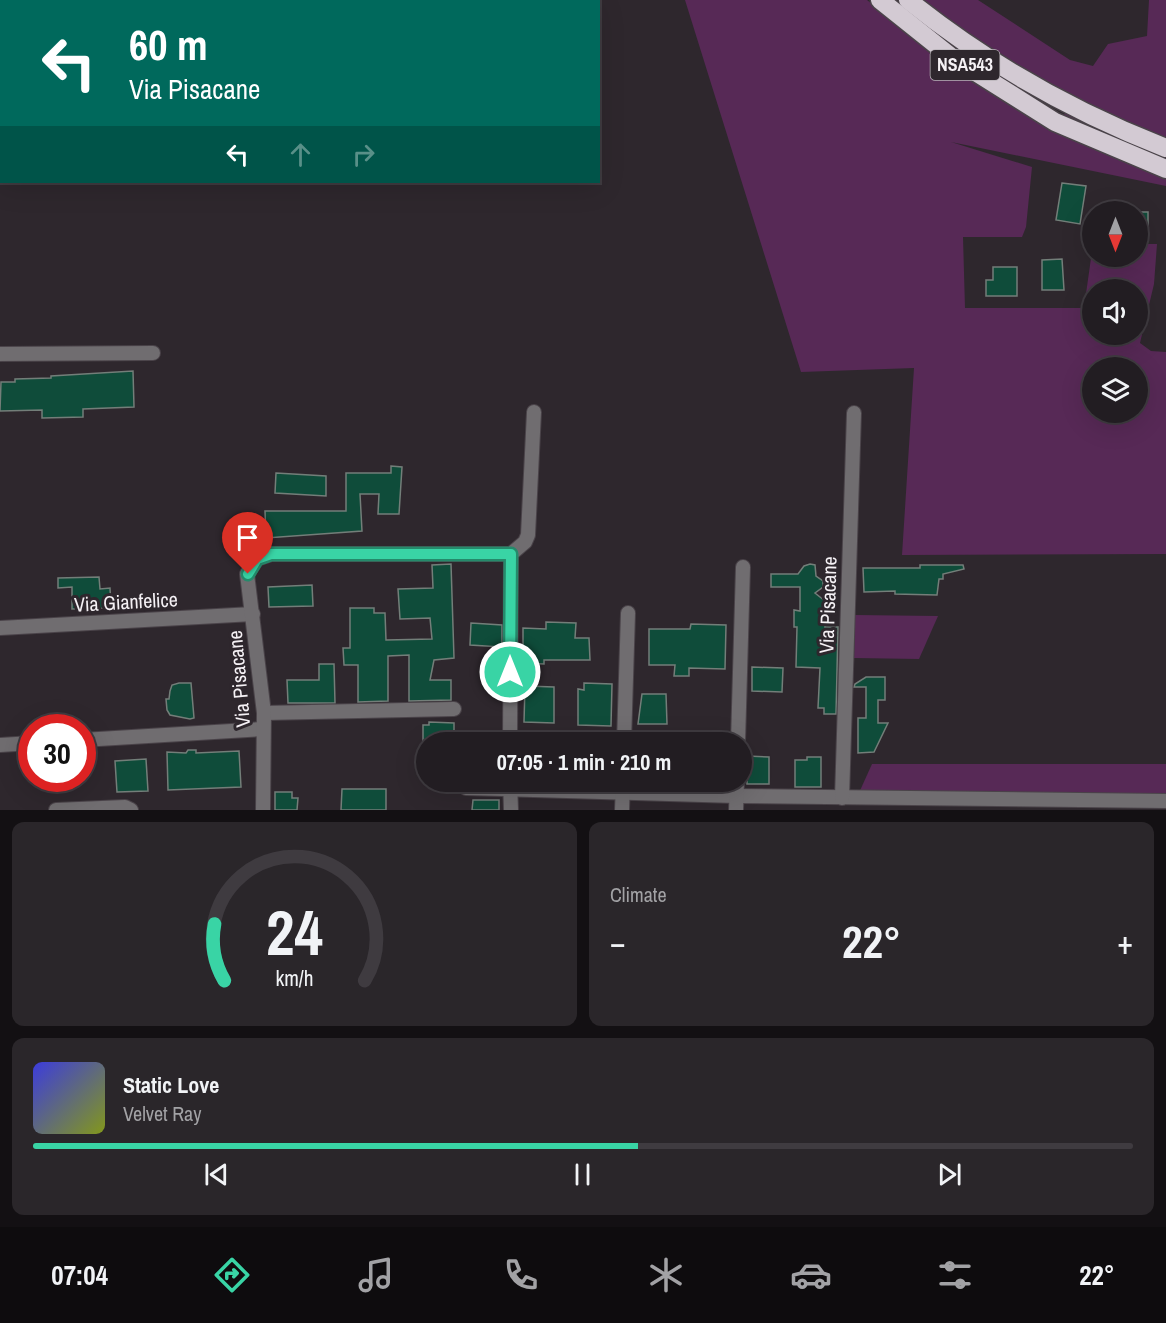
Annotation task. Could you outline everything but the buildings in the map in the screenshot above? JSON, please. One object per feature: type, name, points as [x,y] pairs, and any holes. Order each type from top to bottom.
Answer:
[{"type":"highway","name":"NSA543","points":[[880,0],[950,56],[1055,122],[1166,169]]},
{"type":"highway","name":"NSA543","points":[[908,0],[962,40],[1065,104],[1121,131],[1166,148]]},
{"type":"street","points":[[0,354],[153,353]]},
{"type":"street","points":[[510,732],[511,554],[525,542],[528,535],[534,412]]},
{"type":"street","name":"Via Pisacane","points":[[842,798],[854,413]]},
{"type":"street","name":"Via Pisacane","points":[[262,810],[264,713],[248,574],[257,559],[271,554],[511,554]]},
{"type":"street","points":[[738,732],[742,567]]},
{"type":"street","points":[[624,732],[628,613]]},
{"type":"street","name":"Via Gianfelice","points":[[0,628],[253,614]]},
{"type":"street","points":[[264,713],[454,709]]},
{"type":"street","points":[[96,739],[263,729]]},
{"type":"street","points":[[0,745],[18,744]]},
{"type":"street","points":[[510,792],[511,810]]},
{"type":"street","points":[[622,810],[623,792]]},
{"type":"street","points":[[658,792],[736,803],[842,798],[1064,805],[1166,801]]},
{"type":"street","points":[[56,810],[125,807],[131,810]]},
{"type":"shaded area","points":[[685,0],[867,0],[941,60],[1055,132],[1072,100],[996,54],[922,0],[978,0],[1070,60],[1093,66],[1108,44],[1147,36],[1149,0],[1166,0],[1166,186],[951,142],[1032,167],[1026,227],[1022,237],[963,237],[965,308],[1082,308],[1082,345],[1143,345],[1151,351],[1166,352],[1166,554],[902,555],[914,368],[801,372]]},
{"type":"shaded area","points":[[1148,244],[1157,244],[1154,284],[1148,309],[1148,279],[1088,279],[1090,267],[1148,267]]},
{"type":"shaded area","points":[[855,615],[938,616],[919,659],[854,658]]},
{"type":"shaded area","points":[[872,764],[1166,764],[1166,794],[858,795]]},
{"type":"route","points":[[248,574],[257,559],[271,554],[511,554],[510,672]]}]
